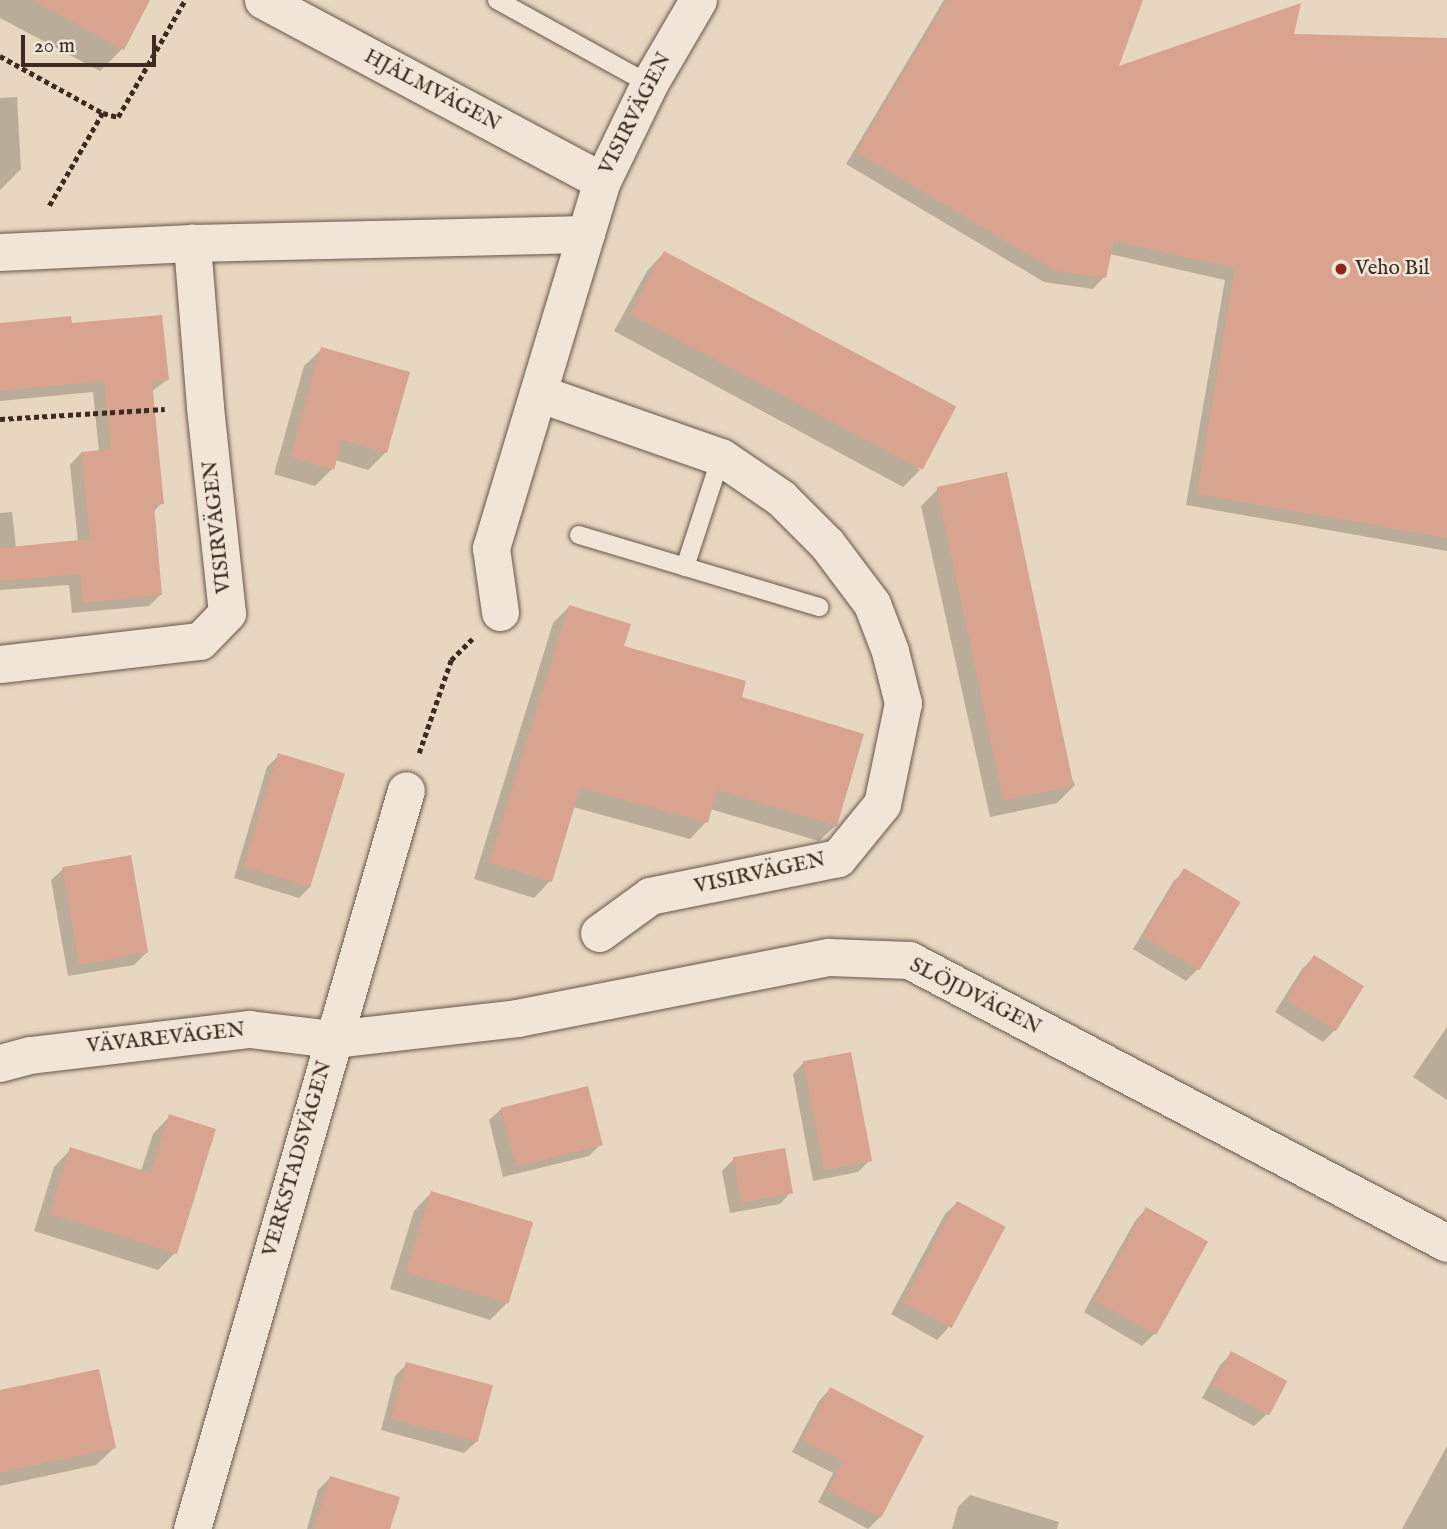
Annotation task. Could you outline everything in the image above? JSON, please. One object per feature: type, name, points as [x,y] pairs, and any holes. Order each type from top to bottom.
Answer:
[{"type":"street","name":"HJÄLMVÄGEN","points":[[263,0],[601,181]]},
{"type":"street","name":"VISIRVÄGEN","points":[[500,612],[491,548],[601,181],[649,85],[698,0]]},
{"type":"street","points":[[0,252],[192,243],[586,234]]},
{"type":"street","name":"VISIRVÄGEN","points":[[0,664],[200,641],[227,613],[205,406],[192,243]]},
{"type":"street","name":"VISIRVÄGEN","points":[[538,393],[721,457],[790,507],[827,544],[872,604],[890,650],[903,703],[882,804],[838,858],[650,896],[599,933]]},
{"type":"street","name":"VERKSTADSVÄGEN","points":[[192,1529],[406,790]]},
{"type":"street","name":"SLÖJDVÄGEN","points":[[333,1039],[517,1018],[829,957],[909,960],[1447,1243]]},
{"type":"street","name":"VÄVAREVÄGEN","points":[[0,1063],[30,1055],[249,1029],[333,1039]]},
{"type":"lane","points":[[497,0],[649,85]]},
{"type":"lane","points":[[685,567],[721,457]]},
{"type":"lane","points":[[579,535],[819,607]]},
{"type":"path","points":[[0,56],[103,113],[118,117],[185,0]]},
{"type":"path","points":[[48,210],[103,113]]},
{"type":"path","points":[[0,419],[205,406]]},
{"type":"path","points":[[406,790],[451,660],[500,612]]},
{"type":"building","points":[[31,0],[150,0],[124,50]]},
{"type":"building","name":"Veho Bil","points":[[947,0],[1143,0],[1119,66],[1301,3],[1294,34],[1447,38],[1447,538],[1197,494],[1235,268],[1114,241],[1106,278],[1056,271],[856,152]]},
{"type":"building","points":[[664,251],[956,406],[922,470],[630,315]]},
{"type":"building","points":[[162,315],[169,380],[152,382],[164,504],[154,504],[162,595],[83,603],[80,574],[0,581],[0,548],[90,539],[81,452],[111,449],[104,381],[0,391],[0,323],[71,316],[72,323]]},
{"type":"building","points":[[321,347],[410,372],[387,453],[342,440],[334,470],[290,457]]},
{"type":"building","points":[[1007,472],[1074,786],[1003,801],[937,487]]},
{"type":"building","points":[[569,605],[631,624],[624,646],[746,681],[742,697],[864,734],[837,826],[717,790],[708,823],[580,788],[552,882],[489,863]]},
{"type":"building","points":[[278,753],[345,773],[310,887],[243,867]]},
{"type":"building","points":[[131,855],[148,952],[79,965],[62,867]]},
{"type":"building","points":[[1184,868],[1241,902],[1199,971],[1143,937]]},
{"type":"building","points":[[1314,955],[1364,986],[1336,1031],[1286,1000]]},
{"type":"building","points":[[851,1052],[872,1161],[824,1170],[803,1061]]},
{"type":"building","points":[[588,1086],[603,1145],[515,1167],[501,1108]]},
{"type":"building","points":[[169,1114],[216,1129],[177,1254],[50,1214],[70,1147],[151,1173]]},
{"type":"building","points":[[785,1148],[793,1193],[741,1203],[733,1157]]},
{"type":"building","points":[[431,1191],[533,1222],[508,1304],[406,1272]]},
{"type":"building","points":[[957,1201],[1006,1227],[952,1328],[903,1303]]},
{"type":"building","points":[[1146,1207],[1208,1241],[1156,1335],[1094,1301]]},
{"type":"building","points":[[1231,1351],[1288,1381],[1269,1415],[1213,1385]]},
{"type":"building","points":[[406,1362],[493,1385],[478,1442],[391,1419]]},
{"type":"building","points":[[99,1369],[116,1448],[0,1473],[0,1390]]},
{"type":"building","points":[[830,1387],[924,1436],[881,1518],[828,1491],[843,1461],[802,1440]]},
{"type":"building","points":[[330,1476],[400,1497],[390,1529],[314,1529]]},
{"type":"place","name":"Veho Bil","points":[[1341,269]]}]
